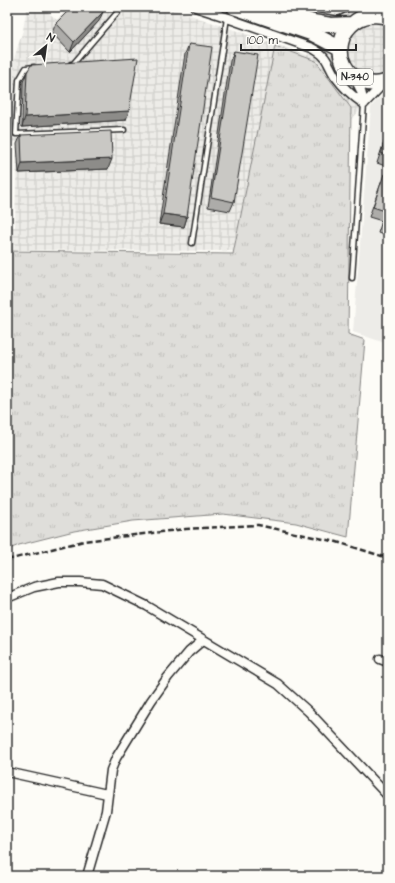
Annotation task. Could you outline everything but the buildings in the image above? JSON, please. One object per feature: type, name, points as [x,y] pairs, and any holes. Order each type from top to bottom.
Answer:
[{"type":"highway","points":[[267,7],[313,22],[331,25],[351,24]]},
{"type":"highway","points":[[231,12],[311,33],[340,48],[341,41],[346,30],[359,18],[379,11],[388,17]]},
{"type":"highway","name":"N-340","points":[[340,48],[345,66],[354,76],[368,83],[386,82]]},
{"type":"street","points":[[194,7],[231,12],[322,53],[334,75],[352,96],[364,104]]},
{"type":"street","points":[[313,7],[338,11],[346,7]]},
{"type":"street","points":[[354,76],[364,104]]},
{"type":"street","points":[[364,104],[386,82]]},
{"type":"street","points":[[7,598],[34,587],[59,582],[102,584],[147,606],[278,684],[309,712],[388,796]]},
{"type":"street","points":[[87,876],[106,811],[111,770],[116,758],[151,702],[189,652],[203,640]]},
{"type":"street","points":[[7,772],[107,794]]},
{"type":"lane","points":[[65,65],[73,64],[122,7]]},
{"type":"lane","points":[[192,243],[231,12]]},
{"type":"lane","points":[[42,67],[26,68],[19,80],[16,134],[124,130]]},
{"type":"lane","points":[[352,278],[364,104]]},
{"type":"shaded area","points":[[27,7],[42,7],[57,20],[70,7],[166,7],[308,55],[322,7],[388,7],[388,81],[347,124],[330,265],[231,251],[7,250],[7,227],[15,227],[17,142],[7,142],[8,78],[23,30]]},
{"type":"shaded area","points":[[388,91],[388,344],[353,332],[371,107]]},
{"type":"green space","points":[[275,46],[316,61],[351,108],[348,334],[365,340],[348,537],[296,523],[223,514],[133,521],[74,531],[19,545],[7,550],[7,251],[233,254]]},
{"type":"railway","points":[[7,560],[84,541],[186,529],[258,525],[337,542],[388,558]]}]
